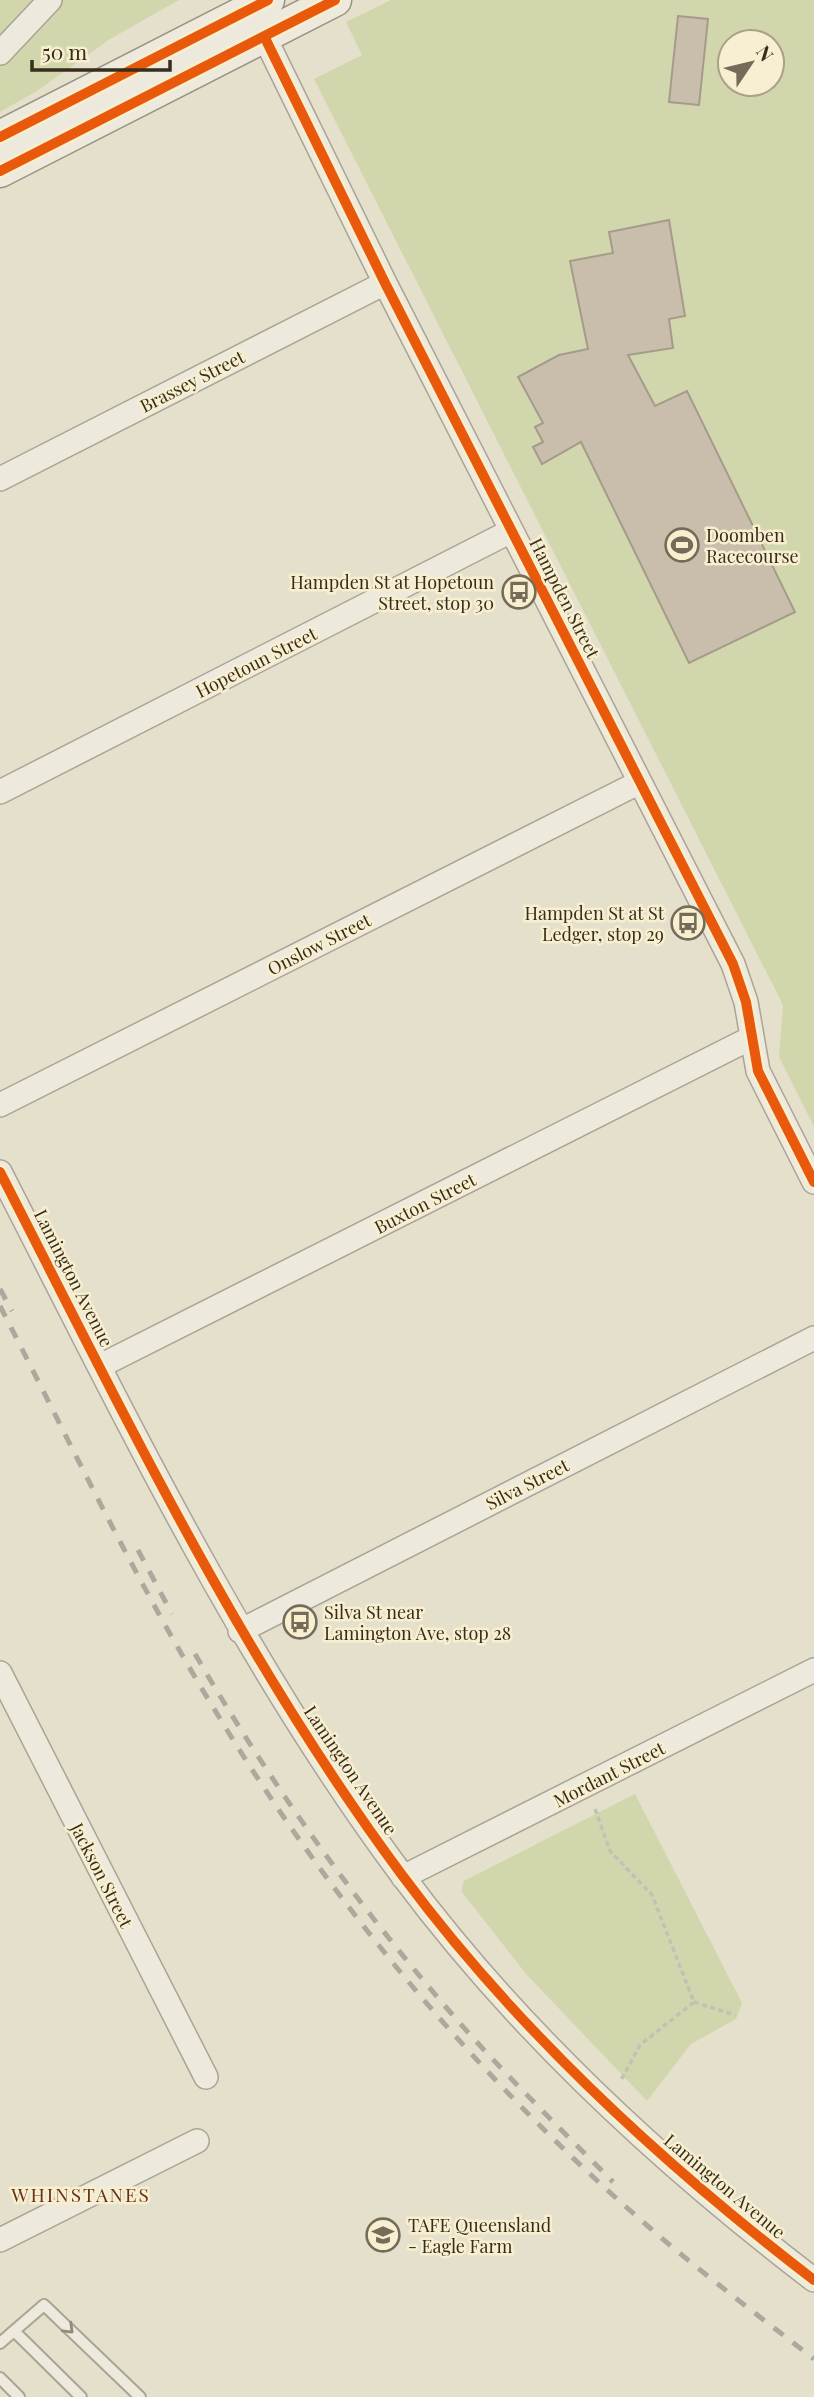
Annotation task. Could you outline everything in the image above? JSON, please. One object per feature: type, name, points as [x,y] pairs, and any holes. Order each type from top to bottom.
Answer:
[{"type":"main road","points":[[0,137],[258,11],[335,0]]},
{"type":"main road","points":[[0,171],[258,11]]},
{"type":"street","points":[[0,53],[50,0]]},
{"type":"street","name":"Hampden Street","points":[[258,11],[385,283],[733,964],[746,1002],[758,1071],[814,1182]]},
{"type":"street","name":"Brassey Street","points":[[0,478],[385,283]]},
{"type":"street","name":"Hopetoun Street","points":[[0,792],[511,531]]},
{"type":"street","name":"Onslow Street","points":[[0,1105],[638,782]]},
{"type":"street","name":"Buxton Street","points":[[100,1366],[751,1038]]},
{"type":"street","name":"Lamington Avenue","points":[[0,1172],[240,1631],[346,1797],[403,1877],[526,2021],[614,2111],[705,2194],[814,2280]]},
{"type":"street","name":"Silva Street","points":[[240,1631],[814,1338]]},
{"type":"street","name":"Mordant Street","points":[[403,1877],[814,1670]]},
{"type":"street","name":"Jackson Street","points":[[0,1673],[206,2077]]},
{"type":"street","points":[[0,2240],[197,2141]]},
{"type":"lane","points":[[0,2343],[44,2305],[140,2397]]},
{"type":"lane","points":[[14,2331],[80,2397]]},
{"type":"lane","points":[[0,2378],[19,2397]]},
{"type":"path","points":[[595,1810],[610,1851],[652,1895],[694,2002]]},
{"type":"path","points":[[694,2002],[735,2015]]},
{"type":"path","points":[[620,2082],[640,2045],[694,2002]]},
{"type":"green space","points":[[0,0],[179,0],[110,39],[37,91],[0,112]]},
{"type":"green space","name":"Doomben Racecourse","points":[[391,0],[814,0],[814,1127],[779,1057],[783,1005],[314,79],[362,55],[346,22]]},
{"type":"green space","points":[[635,1794],[742,2003],[736,2019],[691,2044],[647,2101],[526,1974],[461,1891],[464,1881]]},
{"type":"building","points":[[678,16],[708,19],[699,105],[669,102]]},
{"type":"building","points":[[669,220],[685,316],[669,319],[673,348],[628,355],[655,406],[687,391],[795,612],[689,663],[581,442],[542,464],[533,447],[543,442],[535,427],[543,423],[518,377],[559,355],[588,349],[570,261],[613,253],[609,232]]},
{"type":"railway","points":[[0,1289],[12,1311]]},
{"type":"railway","points":[[0,1306],[104,1511],[187,1663],[261,1783],[359,1921],[469,2051],[587,2171],[690,2262],[814,2359]]},
{"type":"railway","points":[[138,1550],[172,1614]]},
{"type":"railway","points":[[195,1654],[283,1794],[380,1928],[470,2035],[613,2182]]},
{"type":"cycle path","points":[[0,137],[268,0]]},
{"type":"cycle path","points":[[0,171],[335,0]]},
{"type":"cycle path","points":[[264,36],[385,283],[733,964],[746,1002],[758,1071],[814,1182]]},
{"type":"cycle path","points":[[0,1172],[186,1532],[236,1620],[343,1792],[402,1875],[493,1987],[594,2092],[701,2189],[814,2280]]},
{"type":"place","name":"Doomben Racecourse","points":[[682,545]]},
{"type":"place","name":"Hampden St at Hopetoun Street, stop 30","points":[[519,592]]},
{"type":"place","name":"Hampden St at St Ledger, stop 29","points":[[688,923]]},
{"type":"place","name":"Silva St near Lamington Ave, stop 28","points":[[300,1622]]},
{"type":"place","name":"TAFE Queensland - Eagle Farm","points":[[383,2235]]},
{"type":"district","name":"WHINSTANES","points":[[81,2194]]}]
